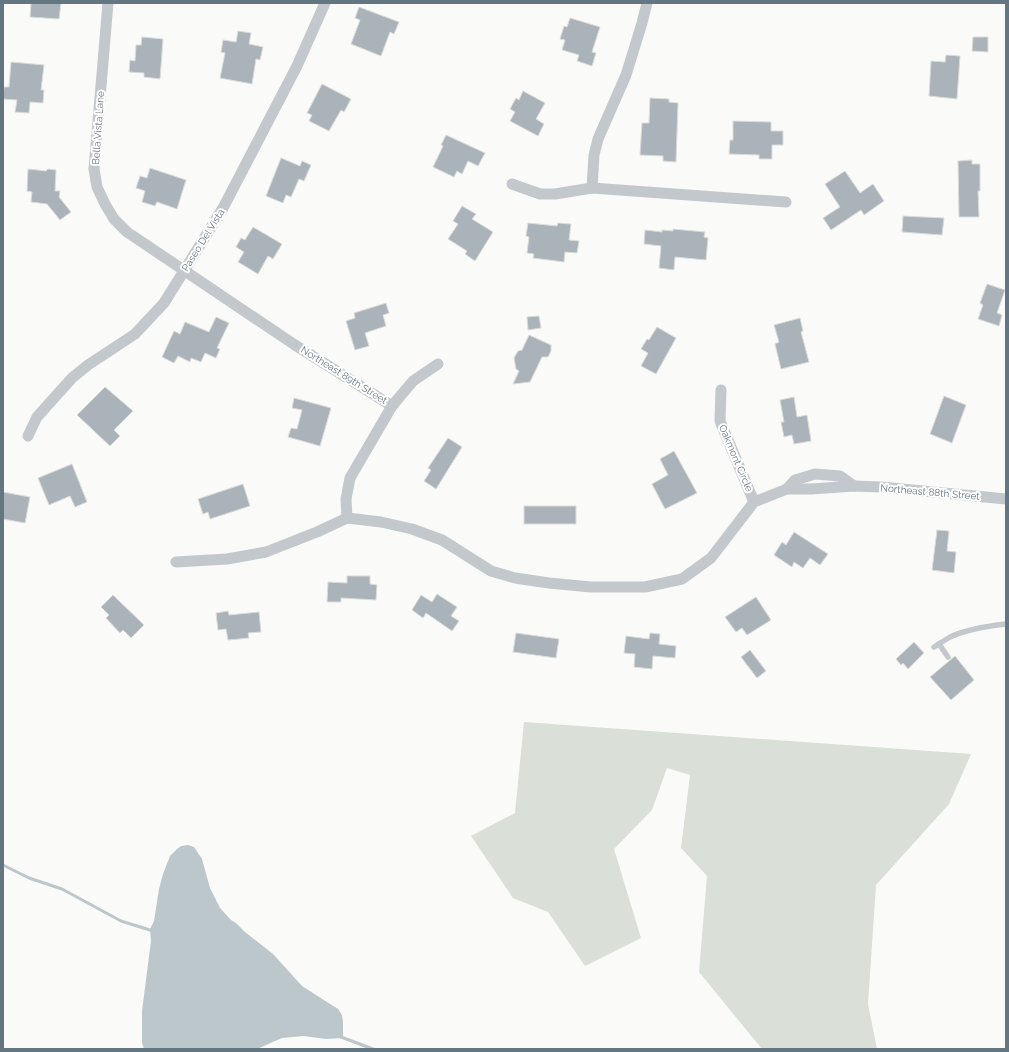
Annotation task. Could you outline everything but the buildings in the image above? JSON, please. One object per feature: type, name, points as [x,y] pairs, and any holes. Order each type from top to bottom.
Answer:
[{"type":"street","name":"Bella Vista Lane","points":[[108,3],[94,169],[97,187],[105,204],[114,219],[127,232],[296,345]]},
{"type":"street","name":"Paseo Del Vista","points":[[28,436],[37,417],[72,378],[88,365],[135,334],[164,303],[223,208],[297,66],[325,3]]},
{"type":"street","points":[[592,188],[594,155],[598,139],[626,75],[647,3]]},
{"type":"street","points":[[512,184],[540,194],[555,194],[592,188],[786,202]]},
{"type":"street","name":"Northeast 89th Street","points":[[296,345],[392,406]]},
{"type":"street","points":[[346,518],[346,499],[350,478],[392,406],[413,381],[438,364]]},
{"type":"street","name":"Oakmont Circle","points":[[721,390],[720,421],[754,502]]},
{"type":"street","name":"Northeast 88th Street","points":[[754,502],[787,489],[795,480],[815,474],[840,476],[854,486],[881,487],[1006,499]]},
{"type":"street","points":[[176,562],[227,559],[266,552],[317,532],[346,518],[380,522],[412,529],[442,540],[491,571],[515,578],[591,587],[645,587],[682,579],[710,558],[754,502]]},
{"type":"lane","points":[[948,657],[936,646],[950,637],[973,630],[1006,624]]},
{"type":"shaded area","points":[[524,722],[971,754],[949,804],[876,885],[868,1004],[877,1049],[762,1049],[699,972],[707,876],[681,848],[690,775],[667,768],[652,810],[614,849],[641,938],[585,966],[548,912],[513,898],[471,836],[515,813]]},
{"type":"shaded area","points":[[188,845],[194,847],[202,859],[210,888],[220,908],[231,920],[273,954],[302,986],[338,1009],[342,1015],[343,1038],[326,1039],[304,1036],[282,1038],[257,1049],[144,1049],[142,1043],[142,1011],[151,941],[150,929],[154,921],[163,874],[170,856],[181,846]]},
{"type":"waterway","points":[[3,865],[29,878],[62,889],[121,921],[153,931]]},
{"type":"waterway","points":[[341,1037],[373,1049]]}]
